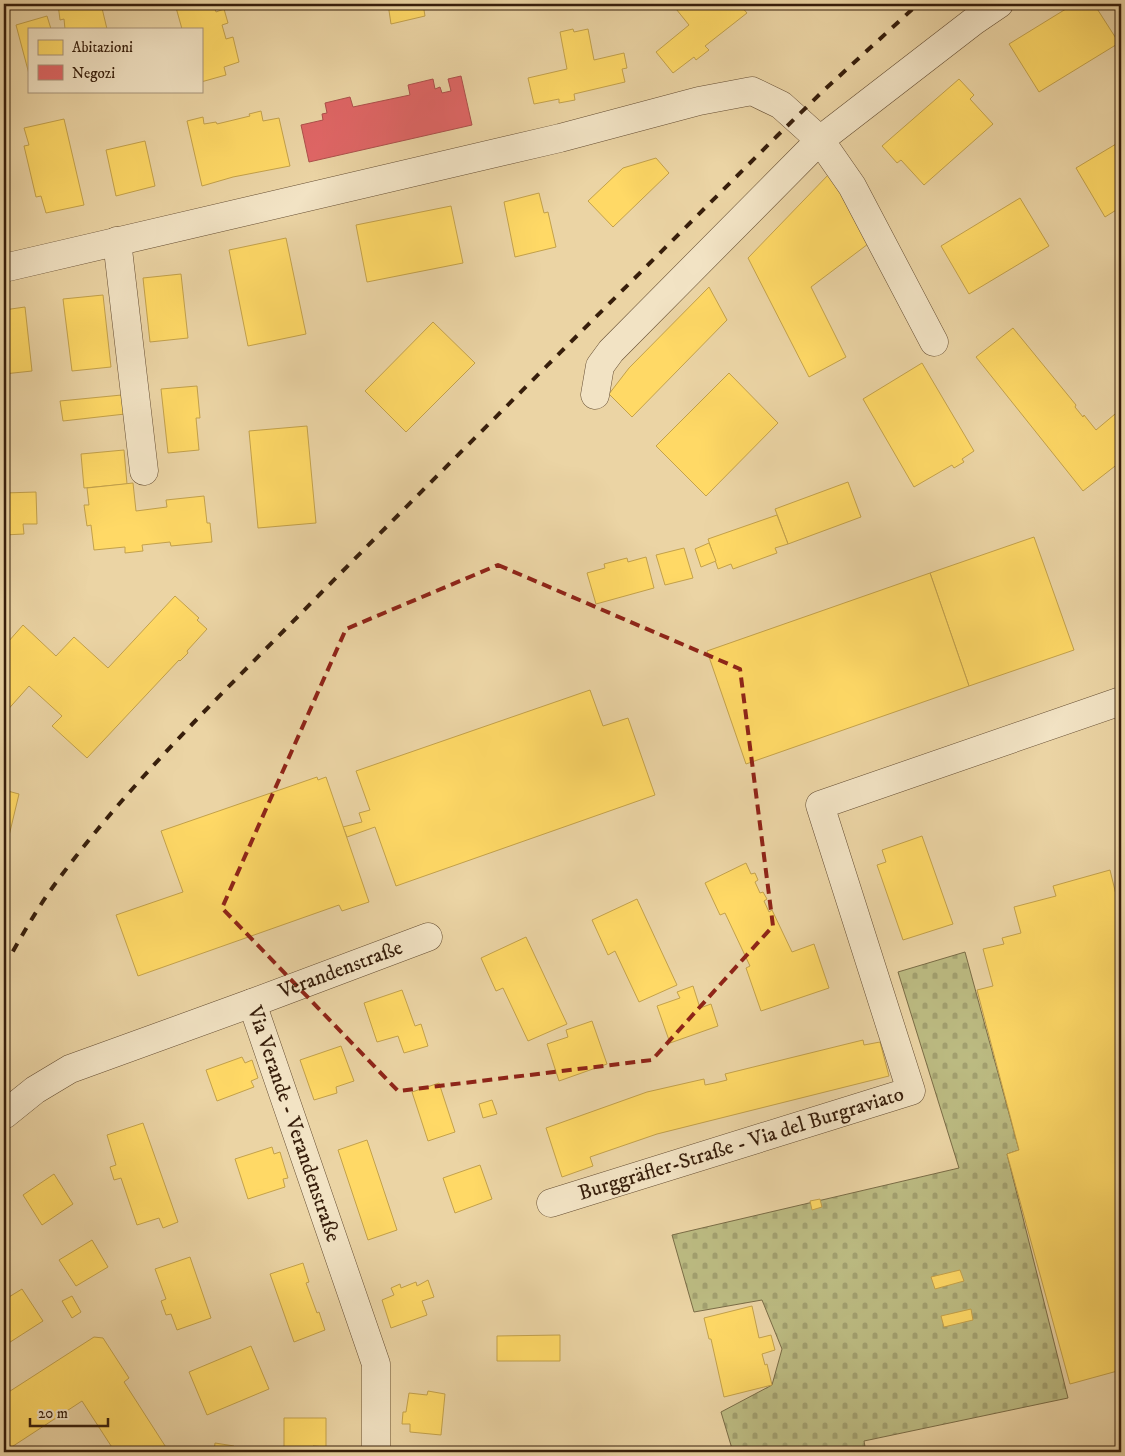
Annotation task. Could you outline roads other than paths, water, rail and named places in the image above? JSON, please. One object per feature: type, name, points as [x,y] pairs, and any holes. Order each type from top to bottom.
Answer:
[{"type":"street","points":[[595,395],[600,366],[611,351],[820,140],[974,21],[999,4]]},
{"type":"street","points":[[4,268],[560,138],[728,94],[752,92],[781,105],[820,140],[852,186],[934,342]]},
{"type":"street","points":[[117,241],[144,471]]},
{"type":"street","name":"Burggräfler-Straße - Via del Burgraviato","points":[[551,1204],[911,1091],[820,805],[1121,701]]},
{"type":"street","name":"Verandenstraße","points":[[252,1003],[428,936]]},
{"type":"street","name":"Via Verande - Verandenstraße","points":[[4,1115],[35,1090],[70,1069],[252,1003],[376,1364],[376,1452]]},
{"type":"railway","points":[[4,967],[55,884],[116,807],[183,734],[435,478],[777,136],[918,4]]}]
